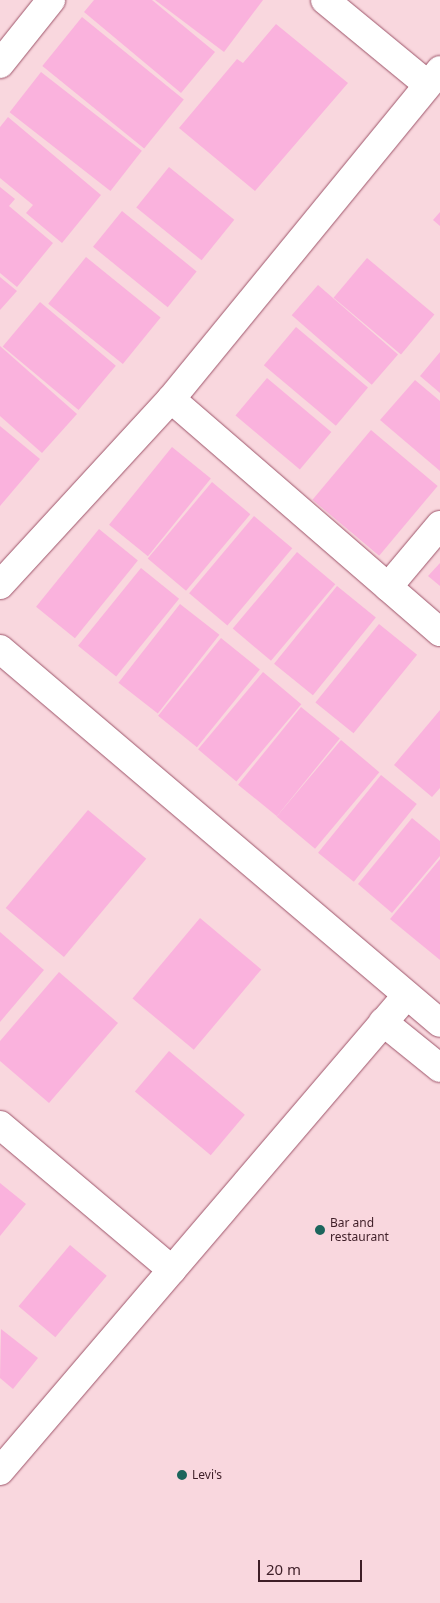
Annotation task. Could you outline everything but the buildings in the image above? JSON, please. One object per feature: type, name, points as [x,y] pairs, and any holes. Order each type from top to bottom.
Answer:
[{"type":"street","points":[[0,64],[51,0]]},
{"type":"street","points":[[0,585],[171,399],[433,77],[325,0]]},
{"type":"street","points":[[171,399],[440,632]]},
{"type":"street","points":[[388,587],[440,525]]},
{"type":"street","points":[[0,649],[440,1023]]},
{"type":"street","points":[[0,1471],[406,995]]},
{"type":"street","points":[[383,1022],[440,1068]]},
{"type":"street","points":[[0,1125],[172,1270]]},
{"type":"place","name":"Bar and restaurant","points":[[320,1230]]},
{"type":"place","name":"Levi's","points":[[182,1475]]}]
